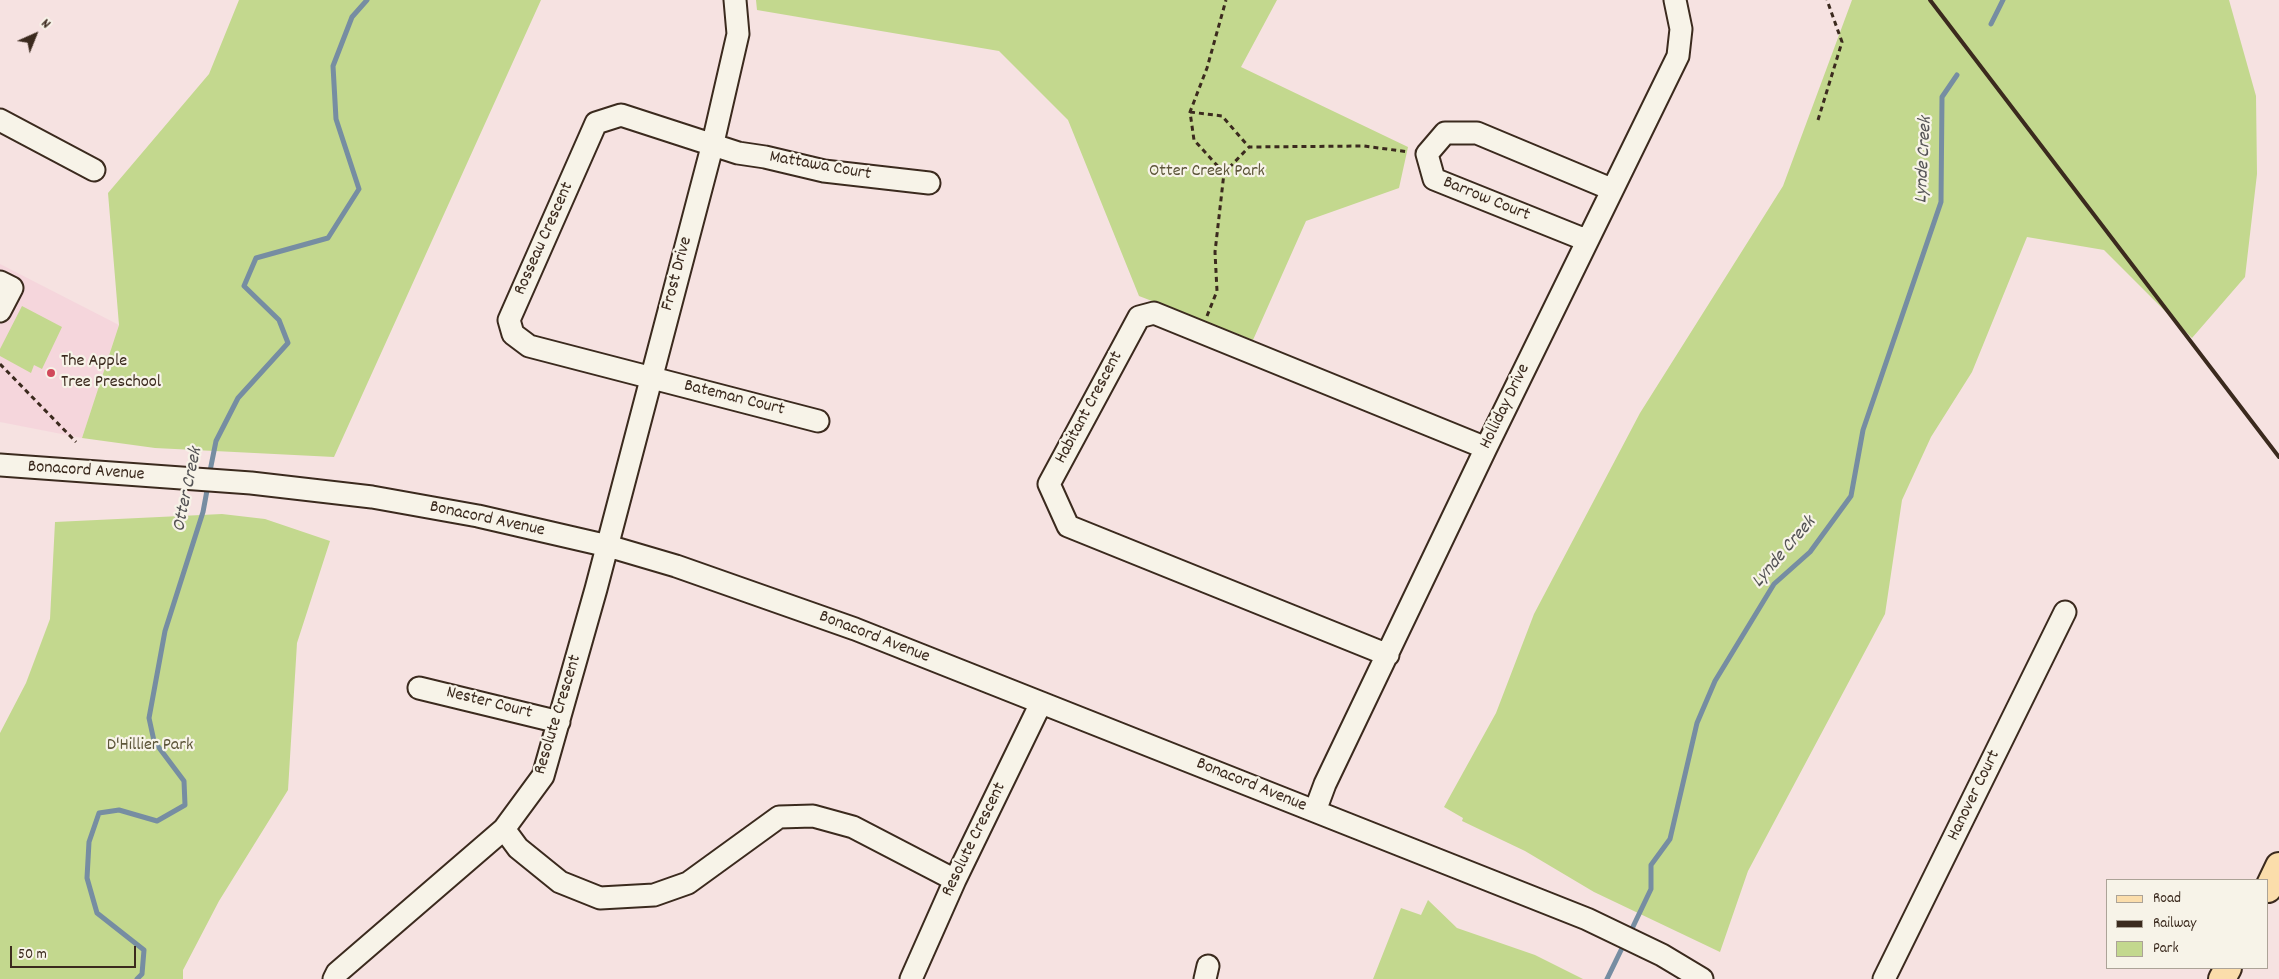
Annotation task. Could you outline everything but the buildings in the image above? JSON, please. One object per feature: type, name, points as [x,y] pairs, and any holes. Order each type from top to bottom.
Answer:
[{"type":"main road","points":[[2269,887],[2279,866]]},
{"type":"street","name":"Frost Drive","points":[[608,546],[650,378],[712,147],[738,34],[735,0]]},
{"type":"street","name":"Holliday Drive","points":[[1315,811],[1325,784],[1586,240],[1678,56],[1681,29],[1675,0]]},
{"type":"street","name":"Rosseau Crescent","points":[[650,378],[529,346],[512,334],[509,320],[596,123],[621,115],[712,147]]},
{"type":"street","points":[[0,120],[94,170]]},
{"type":"street","points":[[1427,154],[1445,133],[1477,133],[1611,189]]},
{"type":"street","name":"Mattawa Court","points":[[712,147],[824,171],[929,183]]},
{"type":"street","name":"Barrow Court","points":[[1427,154],[1434,179],[1586,240]]},
{"type":"street","points":[[0,282],[12,288],[0,311]]},
{"type":"street","name":"Habitant Crescent","points":[[1388,655],[1068,526],[1049,484],[1139,317],[1154,313],[1486,448]]},
{"type":"street","name":"Bateman Court","points":[[650,378],[818,420]]},
{"type":"street","name":"Bonacord Avenue","points":[[0,465],[251,483],[372,497],[478,516],[608,546],[676,566],[855,629],[1587,919],[1662,954],[1702,979]]},
{"type":"street","name":"Resolute Crescent","points":[[334,979],[337,973],[504,830],[544,776],[608,546]]},
{"type":"street","name":"Hanover Court","points":[[1884,979],[2066,612]]},
{"type":"street","name":"Nester Court","points":[[419,688],[559,722]]},
{"type":"street","name":"Resolute Crescent","points":[[911,979],[955,880],[1040,703]]},
{"type":"street","points":[[504,830],[518,848],[560,882],[600,898],[654,895],[688,883],[780,817],[814,816],[853,826],[955,880]]},
{"type":"path","points":[[1224,173],[1194,140],[1190,112],[1207,68],[1226,0]]},
{"type":"path","points":[[1818,120],[1842,42],[1828,0]]},
{"type":"path","points":[[1190,112],[1222,116],[1249,148]]},
{"type":"path","points":[[1200,333],[1217,291],[1215,252],[1224,173],[1249,148],[1364,146],[1427,154]]},
{"type":"path","points":[[0,364],[76,442]]},
{"type":"shaded area","name":"The Apple Tree Preschool","points":[[0,264],[119,325],[82,438],[0,422]]},
{"type":"green space","points":[[239,0],[541,0],[334,457],[155,448],[82,438],[119,325],[108,193],[209,74]]},
{"type":"green space","name":"Otter Creek Park","points":[[756,0],[1277,0],[1241,67],[1408,147],[1399,188],[1306,221],[1253,340],[1139,296],[1068,120],[999,51],[757,10]]},
{"type":"green space","points":[[1852,0],[2229,0],[2256,96],[2257,174],[2245,277],[2192,338],[2104,250],[2027,237],[1972,372],[1931,437],[1902,500],[1885,614],[1748,871],[1720,952],[1594,892],[1525,851],[1462,821],[1463,818],[1444,807],[1496,713],[1534,614],[1640,413],[1783,186]]},
{"type":"green space","points":[[22,306],[62,327],[42,369],[34,365],[31,373],[0,356],[0,349]]},
{"type":"green space","name":"D'Hillier Park","points":[[222,514],[265,519],[330,541],[297,643],[288,790],[219,901],[183,970],[183,979],[0,979],[0,733],[26,683],[50,619],[55,522]]},
{"type":"green space","points":[[1428,900],[1457,928],[1535,955],[1583,979],[1373,979],[1401,908],[1421,915]]},
{"type":"waterway","name":"Otter Creek","points":[[209,476],[216,441],[238,398],[288,343],[279,320],[244,286],[256,258],[328,238],[359,189],[336,119],[333,66],[352,17],[367,0]]},
{"type":"waterway","name":"Lynde Creek","points":[[1991,24],[2003,0]]},
{"type":"waterway","name":"Lynde Creek","points":[[1629,935],[1651,889],[1651,865],[1670,839],[1697,723],[1715,681],[1774,584],[1810,552],[1851,496],[1863,430],[1941,202],[1942,97],[1957,75]]},
{"type":"waterway","name":"Otter Creek","points":[[137,979],[142,974],[144,950],[97,913],[87,878],[89,842],[99,813],[119,810],[157,821],[185,805],[184,781],[154,741],[149,718],[165,631],[203,512],[208,485]]},
{"type":"waterway","name":"Lynde Creek","points":[[1607,979],[1625,942]]},
{"type":"railway","points":[[1930,0],[2279,457]]},
{"type":"place","name":"The Apple Tree Preschool","points":[[51,373]]}]
